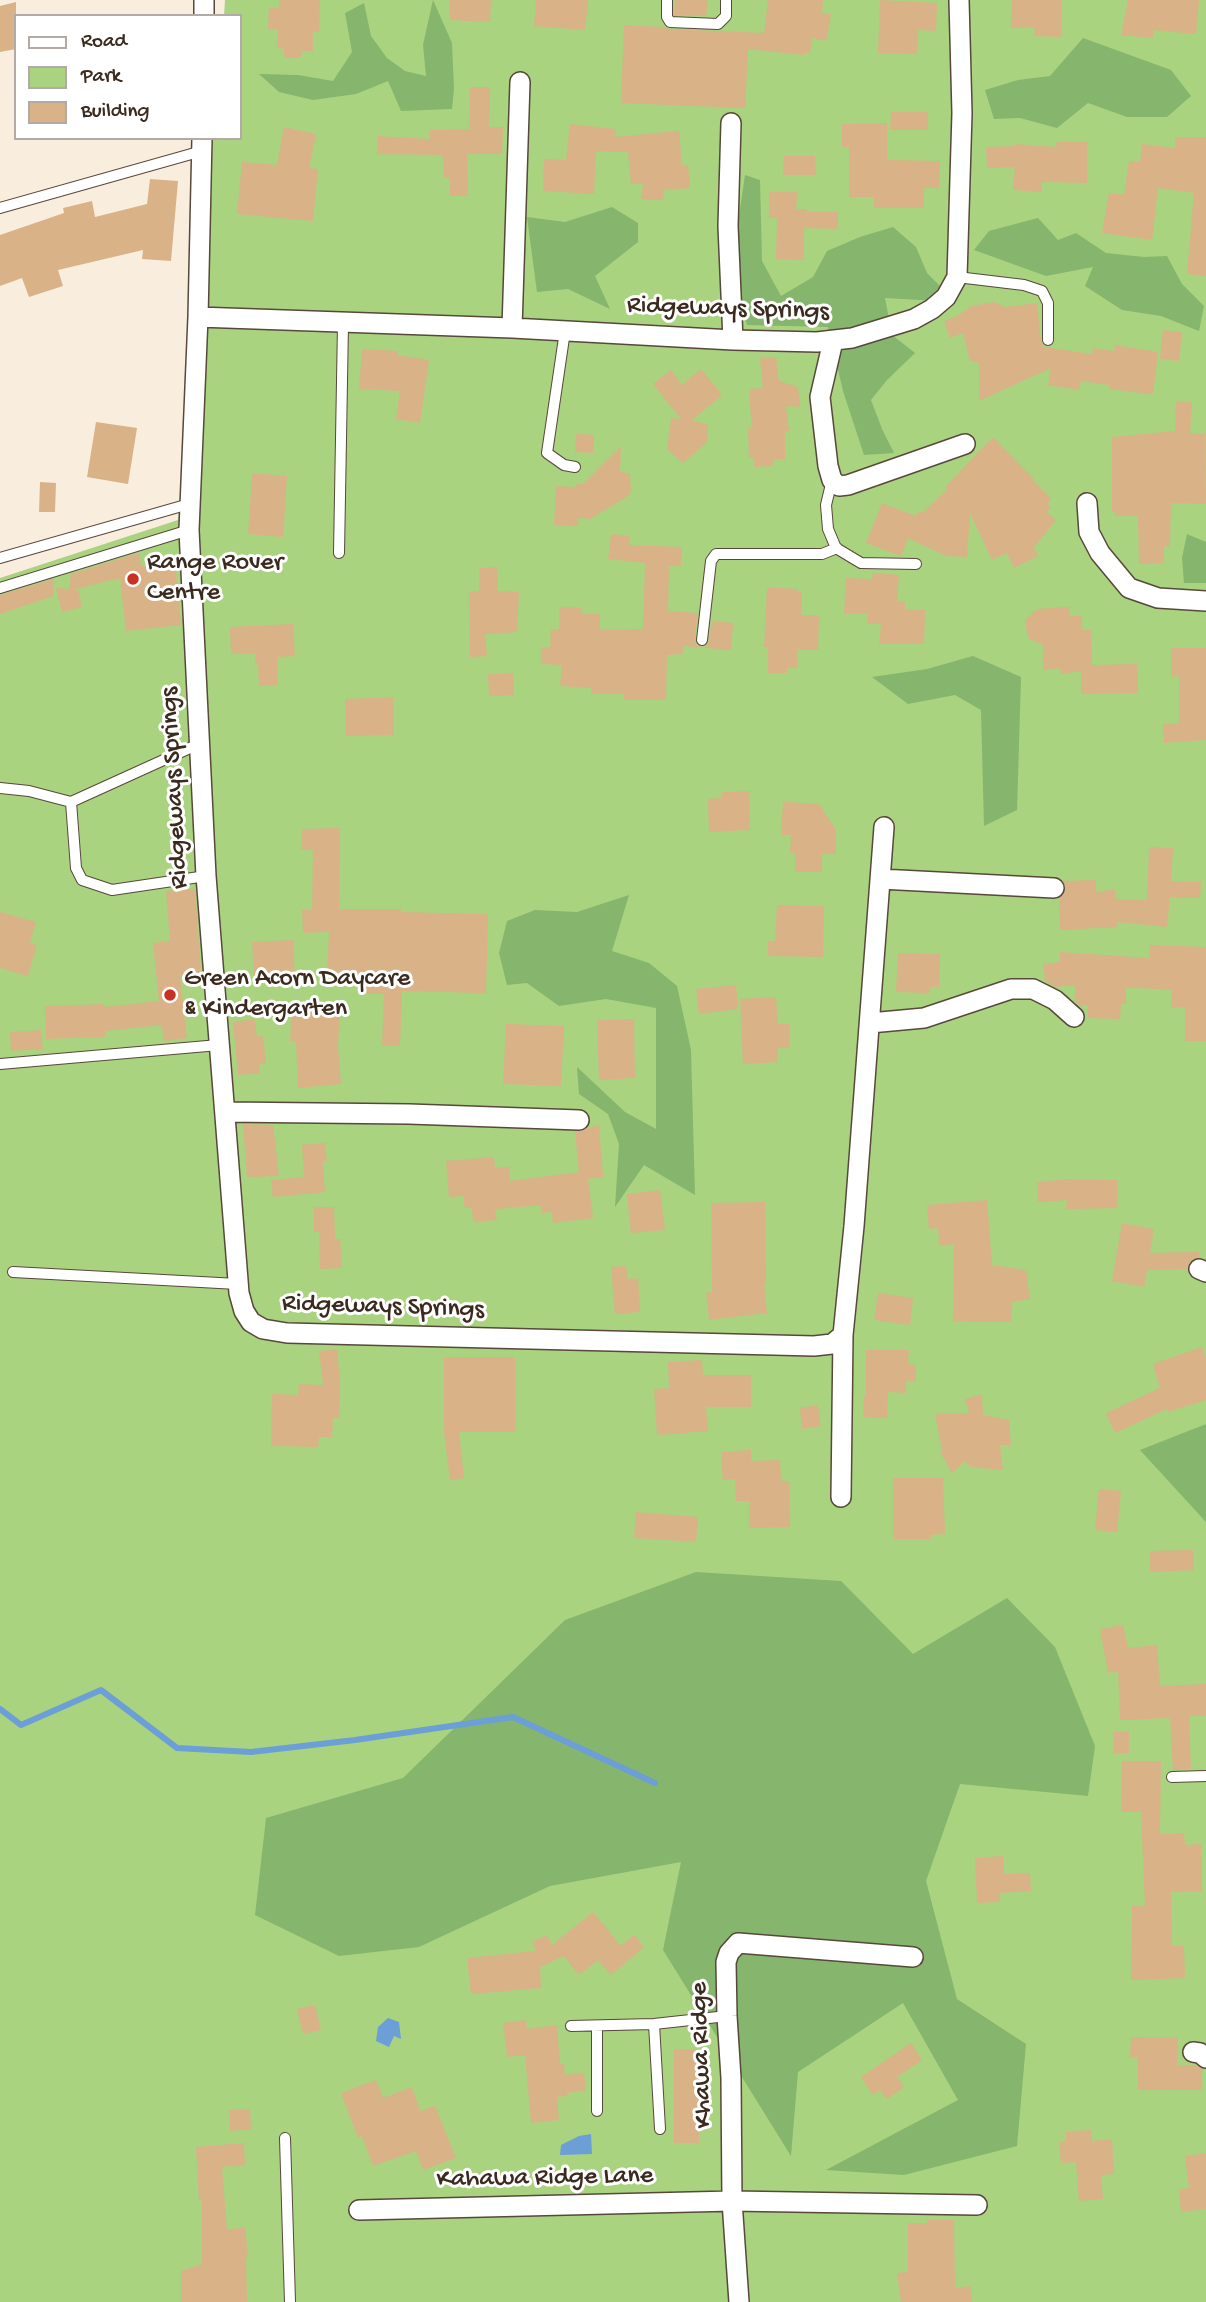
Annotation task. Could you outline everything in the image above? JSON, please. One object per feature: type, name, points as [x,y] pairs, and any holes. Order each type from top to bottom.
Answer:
[{"type":"street","points":[[957,277],[962,113],[959,0]]},
{"type":"street","points":[[512,328],[520,82]]},
{"type":"street","points":[[731,124],[728,226],[733,340]]},
{"type":"street","name":"Ridgeways Springs","points":[[202,145],[189,530],[206,876],[238,1284],[244,1311],[251,1322],[263,1329],[288,1333],[814,1346],[832,1344],[843,1335]]},
{"type":"street","name":"Ridgeways Springs","points":[[198,317],[512,328],[733,340],[834,341],[876,332],[914,319],[946,297],[957,277]]},
{"type":"street","points":[[834,341],[820,397],[832,480],[839,485],[848,485],[965,444]]},
{"type":"street","points":[[1087,503],[1089,532],[1100,553],[1129,588],[1158,598],[1206,601]]},
{"type":"street","points":[[841,1497],[843,1335],[884,827]]},
{"type":"street","points":[[880,879],[1054,888]]},
{"type":"street","points":[[870,1023],[924,1018],[1011,989],[1033,989],[1055,1000],[1074,1017]]},
{"type":"street","points":[[225,1112],[409,1114],[579,1120]]},
{"type":"street","name":"Khawa Ridge","points":[[739,2302],[732,2201],[726,1962],[729,1953],[738,1943],[913,1957]]},
{"type":"street","name":"Kahawa Ridge Lane","points":[[359,2210],[732,2201],[977,2205]]},
{"type":"lane","points":[[667,0],[667,17],[670,22],[718,24],[723,22],[726,16],[726,0]]},
{"type":"lane","name":"Ridgeways Springs","points":[[0,208],[202,145]]},
{"type":"lane","points":[[957,277],[1024,285],[1042,291],[1048,303],[1048,340]]},
{"type":"lane","points":[[339,554],[343,324]]},
{"type":"lane","points":[[565,331],[547,453],[564,465],[575,467]]},
{"type":"lane","points":[[832,480],[826,505],[828,529],[837,548],[861,563],[916,564]]},
{"type":"lane","points":[[0,558],[189,504]]},
{"type":"lane","points":[[0,588],[189,530]]},
{"type":"lane","points":[[702,640],[711,561],[716,554],[822,554],[837,548]]},
{"type":"lane","points":[[0,788],[29,791],[71,802],[201,743]]},
{"type":"lane","points":[[71,802],[76,868],[82,880],[112,890],[206,876]]},
{"type":"lane","points":[[0,1064],[219,1045]]},
{"type":"lane","points":[[13,1272],[238,1284]]},
{"type":"lane","points":[[1172,1777],[1206,1776]]},
{"type":"lane","points":[[571,2026],[654,2024],[727,2016]]},
{"type":"lane","points":[[654,2024],[660,2129]]},
{"type":"lane","points":[[597,2026],[597,2111]]},
{"type":"lane","points":[[285,2137],[290,2302]]},
{"type":"green space","points":[[225,0],[1206,0],[1206,2302],[0,2302],[0,578],[178,520],[213,140],[242,140],[242,14],[224,14]]},
{"type":"green space","points":[[433,0],[452,43],[452,109],[401,111],[388,81],[356,94],[313,100],[279,92],[259,74],[298,75],[333,81],[352,52],[345,13],[364,3],[371,36],[387,58],[405,71],[426,76],[423,45]]},
{"type":"green space","points":[[1083,38],[1171,70],[1191,96],[1167,117],[1127,117],[1088,103],[1057,128],[1020,118],[994,119],[985,90],[1018,80],[1050,76]]},
{"type":"green space","points":[[745,175],[760,180],[762,261],[781,296],[813,277],[827,251],[893,227],[916,247],[927,273],[956,302],[885,298],[892,335],[915,353],[871,400],[894,453],[864,455],[843,391],[828,327],[747,325],[731,270]]},
{"type":"green space","points":[[612,207],[638,223],[638,242],[595,276],[610,309],[568,289],[537,292],[527,217],[565,222]]},
{"type":"green space","points":[[1038,218],[1058,240],[1076,233],[1106,253],[1144,257],[1167,256],[1182,284],[1204,306],[1199,331],[1161,316],[1122,310],[1085,286],[1093,267],[1046,276],[974,250],[989,231]]},
{"type":"green space","points":[[1187,534],[1206,542],[1206,583],[1184,583],[1182,558]]},
{"type":"green space","points":[[973,656],[1021,677],[1017,810],[984,826],[981,710],[955,695],[908,704],[872,677],[927,669]]},
{"type":"green space","points":[[629,895],[612,951],[649,963],[677,986],[691,1050],[695,1195],[644,1165],[615,1207],[619,1144],[608,1114],[579,1094],[577,1067],[625,1112],[656,1129],[656,1008],[606,999],[559,1006],[527,983],[507,985],[499,953],[507,921],[535,910],[577,912]]},
{"type":"green space","points":[[1206,1424],[1206,1522],[1140,1450]]},
{"type":"green space","points":[[696,1572],[841,1581],[913,1654],[1007,1598],[1055,1647],[1095,1746],[1088,1796],[960,1784],[926,1881],[957,1999],[1026,2044],[1017,2146],[904,2175],[826,2170],[958,2100],[903,2003],[798,2072],[791,2156],[663,1950],[681,1862],[550,1886],[419,1947],[339,1956],[255,1915],[266,1818],[403,1778],[565,1620]]},
{"type":"water","points":[[388,2018],[399,2022],[401,2039],[394,2036],[389,2047],[376,2041],[378,2027]]},
{"type":"water","points":[[591,2134],[592,2154],[560,2155],[561,2145],[579,2136]]},
{"type":"building","points":[[279,0],[320,0],[319,32],[313,32],[313,51],[302,51],[301,58],[284,58],[284,49],[277,48],[278,29],[268,29],[269,7],[279,8]]},
{"type":"building","points":[[450,0],[491,0],[490,22],[449,20]]},
{"type":"building","points":[[536,0],[588,0],[585,30],[534,26]]},
{"type":"building","points":[[675,0],[708,0],[706,16],[674,15]]},
{"type":"building","points":[[768,0],[823,0],[822,13],[831,14],[826,41],[812,38],[810,53],[803,55],[748,49],[745,108],[621,103],[624,25],[764,33]]},
{"type":"building","points":[[880,0],[937,3],[936,31],[918,30],[917,54],[878,53]]},
{"type":"building","points":[[1012,0],[1061,0],[1061,37],[1034,36],[1035,27],[1011,28]]},
{"type":"building","points":[[1128,0],[1199,0],[1196,34],[1154,30],[1153,38],[1121,35]]},
{"type":"building","points":[[16,2],[14,49],[0,52],[0,6]]},
{"type":"building","points":[[470,87],[490,87],[489,127],[503,127],[502,154],[467,154],[468,196],[450,196],[450,178],[444,178],[443,155],[377,154],[378,136],[430,139],[430,130],[469,129]]},
{"type":"building","points":[[891,112],[928,112],[928,130],[890,130]]},
{"type":"building","points":[[887,123],[887,160],[940,161],[939,188],[924,188],[924,208],[874,208],[874,197],[849,197],[849,147],[842,147],[842,124]]},
{"type":"building","points":[[570,124],[616,129],[615,137],[679,131],[682,166],[688,165],[690,188],[664,190],[663,200],[641,199],[643,183],[631,184],[628,152],[596,151],[594,194],[543,191],[544,159],[566,160]]},
{"type":"building","points":[[284,127],[316,134],[309,168],[318,169],[313,221],[237,214],[242,162],[277,165]]},
{"type":"building","points":[[1175,137],[1206,137],[1206,276],[1187,274],[1194,193],[1158,188],[1152,240],[1102,233],[1109,193],[1124,195],[1129,161],[1140,162],[1142,144],[1175,148]]},
{"type":"building","points":[[1057,142],[1087,142],[1087,183],[1042,182],[1041,192],[1013,190],[1015,167],[987,168],[986,147],[1016,144],[1056,147]]},
{"type":"building","points":[[784,156],[815,156],[816,175],[783,175]]},
{"type":"building","points":[[150,179],[178,181],[171,261],[142,259],[143,250],[58,270],[63,286],[29,297],[22,278],[0,286],[0,235],[64,213],[63,208],[92,201],[95,217],[147,204]]},
{"type":"building","points":[[769,192],[797,192],[796,209],[807,209],[807,212],[838,212],[838,229],[804,228],[804,260],[776,259],[777,218],[769,218]]},
{"type":"building","points":[[995,302],[1005,307],[1037,303],[1044,347],[1092,354],[1093,348],[1114,351],[1115,345],[1158,352],[1153,394],[1109,389],[1109,385],[1081,381],[1079,390],[1048,385],[1051,368],[979,401],[979,363],[970,361],[963,333],[950,338],[944,321],[958,316],[971,306]]},
{"type":"building","points":[[1163,330],[1182,332],[1179,361],[1160,359]]},
{"type":"building","points":[[362,349],[398,351],[398,355],[429,360],[420,423],[396,419],[400,391],[359,389]]},
{"type":"building","points":[[776,357],[779,381],[798,387],[800,407],[786,406],[789,431],[785,431],[785,459],[773,459],[773,466],[754,467],[754,458],[749,458],[748,426],[752,431],[749,389],[763,388],[760,358]]},
{"type":"building","points":[[701,369],[722,395],[692,420],[708,425],[707,442],[683,463],[667,449],[671,418],[681,419],[653,384],[671,370],[682,385]]},
{"type":"building","points":[[1176,401],[1192,402],[1190,433],[1205,434],[1206,504],[1171,503],[1170,546],[1164,547],[1164,563],[1139,564],[1138,516],[1115,516],[1115,512],[1112,512],[1112,437],[1175,431]]},
{"type":"building","points":[[96,422],[137,428],[128,484],[87,477]]},
{"type":"building","points":[[576,434],[594,435],[593,453],[575,452]]},
{"type":"building","points":[[993,437],[1051,499],[1047,503],[1051,507],[1046,512],[1056,520],[1034,547],[1038,556],[1014,568],[1007,553],[992,560],[970,513],[967,557],[946,556],[908,538],[901,556],[866,543],[882,503],[916,516],[918,511],[922,513],[948,489],[945,487]]},
{"type":"building","points":[[621,446],[620,471],[630,474],[631,492],[590,519],[578,518],[578,526],[554,525],[556,486],[575,487],[578,483],[583,484]]},
{"type":"building","points":[[252,473],[287,476],[283,537],[248,534]]},
{"type":"building","points":[[40,482],[56,483],[55,512],[39,512]]},
{"type":"building","points":[[611,534],[630,536],[629,545],[682,547],[681,566],[669,566],[668,611],[698,613],[695,639],[697,646],[704,647],[708,644],[712,621],[733,623],[731,650],[684,646],[683,654],[667,655],[666,700],[624,700],[624,694],[591,694],[591,688],[560,686],[562,665],[541,664],[541,647],[550,647],[551,629],[559,629],[559,607],[582,608],[582,614],[600,614],[600,630],[643,629],[645,563],[608,559]]},
{"type":"building","points":[[139,553],[141,566],[175,561],[181,625],[126,631],[120,578],[71,590],[78,590],[82,607],[62,612],[56,588],[69,589],[71,574]]},
{"type":"building","points":[[497,567],[498,591],[519,592],[517,632],[485,634],[487,656],[470,657],[469,592],[479,591],[479,568]]},
{"type":"building","points":[[873,573],[899,575],[897,601],[905,601],[905,609],[925,610],[924,644],[879,644],[881,624],[867,624],[868,614],[844,613],[846,578],[872,579]]},
{"type":"building","points":[[54,579],[53,596],[0,614],[0,595]]},
{"type":"building","points":[[767,587],[797,589],[797,592],[802,592],[801,615],[819,615],[818,650],[797,649],[797,668],[787,668],[787,673],[768,673],[768,647],[764,647]]},
{"type":"building","points":[[1069,607],[1070,616],[1082,616],[1082,630],[1091,630],[1092,665],[1137,664],[1138,693],[1081,694],[1081,671],[1061,674],[1060,668],[1043,670],[1043,645],[1028,638],[1025,620],[1037,609]]},
{"type":"building","points":[[293,624],[295,656],[277,657],[278,685],[259,686],[255,653],[231,654],[230,627]]},
{"type":"building","points":[[1171,648],[1206,648],[1206,740],[1164,743],[1163,724],[1179,723],[1179,676],[1171,677]]},
{"type":"building","points":[[513,673],[514,695],[489,696],[488,674]]},
{"type":"building","points":[[393,697],[394,735],[346,736],[345,699]]},
{"type":"building","points":[[749,791],[750,830],[709,832],[708,799],[722,798],[722,792]]},
{"type":"building","points":[[783,802],[819,804],[836,830],[836,854],[822,854],[822,872],[795,872],[795,853],[790,853],[791,835],[781,835]]},
{"type":"building","points":[[340,828],[339,909],[488,914],[486,993],[402,991],[400,1046],[382,1046],[384,994],[363,993],[364,979],[327,978],[329,932],[303,933],[302,910],[312,910],[313,850],[301,850],[302,829]]},
{"type":"building","points":[[1149,847],[1173,848],[1171,881],[1201,882],[1200,898],[1170,897],[1167,927],[1117,922],[1117,927],[1060,930],[1059,899],[1066,889],[1063,881],[1096,880],[1096,892],[1115,889],[1116,899],[1147,900]]},
{"type":"building","points":[[195,889],[201,974],[180,975],[187,1038],[164,1041],[162,1025],[105,1031],[106,1037],[46,1039],[45,1006],[104,1004],[105,1007],[159,1001],[153,943],[170,941],[166,891]]},
{"type":"building","points":[[777,905],[824,906],[823,957],[768,956],[768,941],[775,941]]},
{"type":"building","points":[[0,912],[36,922],[30,943],[37,945],[28,976],[0,968]]},
{"type":"building","points":[[293,940],[295,977],[254,976],[252,942]]},
{"type":"building","points":[[1150,945],[1206,947],[1206,1041],[1185,1041],[1185,1007],[1171,1008],[1172,990],[1126,987],[1126,1004],[1121,1004],[1120,1019],[1088,1018],[1088,1006],[1080,1006],[1075,1001],[1075,985],[1056,987],[1045,981],[1043,964],[1060,962],[1060,952],[1149,958]]},
{"type":"building","points":[[898,953],[940,954],[939,987],[930,987],[930,993],[896,992]]},
{"type":"building","points":[[736,985],[738,1009],[699,1014],[696,989]]},
{"type":"building","points":[[776,997],[778,1024],[789,1024],[790,1047],[777,1048],[778,1062],[743,1064],[740,999]]},
{"type":"building","points":[[292,1006],[340,1009],[338,1045],[341,1084],[298,1088],[296,1042],[290,1041]]},
{"type":"building","points":[[255,1019],[257,1037],[263,1036],[266,1063],[259,1064],[260,1073],[238,1075],[233,1022]]},
{"type":"building","points":[[634,1019],[635,1078],[599,1080],[597,1020]]},
{"type":"building","points":[[506,1024],[564,1026],[561,1086],[503,1084]]},
{"type":"building","points":[[41,1030],[43,1049],[11,1051],[10,1032]]},
{"type":"building","points":[[243,1124],[273,1125],[279,1176],[247,1177]]},
{"type":"building","points":[[599,1125],[603,1177],[588,1179],[593,1218],[553,1223],[552,1212],[541,1213],[541,1205],[495,1209],[497,1220],[473,1222],[472,1208],[465,1208],[463,1196],[449,1197],[446,1161],[494,1157],[495,1168],[509,1167],[510,1181],[579,1172],[575,1132]]},
{"type":"building","points":[[325,1143],[325,1192],[273,1197],[271,1180],[304,1177],[302,1145]]},
{"type":"building","points":[[1068,1179],[1117,1180],[1117,1208],[1066,1209],[1067,1200],[1038,1202],[1037,1182]]},
{"type":"building","points":[[660,1190],[665,1230],[631,1233],[627,1194]]},
{"type":"building","points":[[987,1200],[992,1265],[1026,1270],[1030,1299],[1012,1302],[1011,1322],[953,1321],[954,1244],[939,1246],[938,1228],[929,1229],[927,1205]]},
{"type":"building","points":[[765,1202],[764,1283],[767,1313],[709,1320],[706,1293],[712,1292],[711,1203]]},
{"type":"building","points":[[314,1207],[334,1207],[335,1239],[340,1239],[342,1268],[320,1269],[319,1232],[314,1232]]},
{"type":"building","points":[[1122,1223],[1154,1229],[1150,1253],[1199,1252],[1199,1257],[1191,1260],[1187,1269],[1147,1270],[1144,1287],[1112,1281]]},
{"type":"building","points":[[626,1266],[628,1279],[638,1278],[640,1312],[615,1314],[611,1267]]},
{"type":"building","points":[[878,1293],[913,1298],[910,1325],[874,1320]]},
{"type":"building","points":[[1202,1347],[1206,1359],[1206,1400],[1168,1412],[1167,1409],[1115,1433],[1106,1413],[1160,1388],[1153,1364]]},
{"type":"building","points":[[337,1349],[339,1418],[333,1418],[332,1437],[319,1437],[318,1447],[271,1446],[272,1394],[298,1395],[299,1384],[323,1385],[319,1351]]},
{"type":"building","points":[[866,1350],[909,1350],[908,1364],[916,1365],[916,1381],[906,1381],[906,1393],[888,1392],[887,1418],[863,1417],[864,1396],[866,1397]]},
{"type":"building","points":[[444,1357],[515,1357],[515,1432],[459,1432],[464,1478],[450,1480],[444,1432]]},
{"type":"building","points":[[702,1360],[703,1375],[751,1375],[751,1407],[706,1407],[708,1431],[657,1435],[654,1389],[669,1388],[668,1362]]},
{"type":"building","points":[[982,1394],[983,1415],[1009,1420],[1011,1445],[1000,1445],[1003,1470],[971,1467],[965,1461],[952,1473],[940,1452],[942,1451],[935,1414],[969,1413],[965,1399]]},
{"type":"building","points":[[818,1405],[821,1426],[802,1429],[800,1408]]},
{"type":"building","points":[[751,1450],[751,1461],[780,1460],[781,1481],[789,1481],[790,1527],[749,1528],[749,1501],[736,1501],[735,1479],[723,1480],[721,1452]]},
{"type":"building","points":[[893,1478],[943,1478],[945,1534],[931,1535],[931,1539],[893,1539]]},
{"type":"building","points":[[1099,1489],[1121,1491],[1117,1532],[1095,1530]]},
{"type":"building","points":[[636,1512],[698,1517],[696,1542],[634,1538]]},
{"type":"building","points":[[1193,1550],[1194,1570],[1150,1572],[1150,1551]]},
{"type":"building","points":[[1123,1625],[1128,1648],[1157,1645],[1160,1686],[1206,1684],[1206,1716],[1189,1716],[1191,1769],[1173,1770],[1170,1718],[1120,1720],[1118,1671],[1108,1673],[1100,1629]]},
{"type":"building","points":[[1129,1731],[1129,1753],[1114,1753],[1113,1732]]},
{"type":"building","points":[[1122,1761],[1161,1761],[1160,1834],[1184,1833],[1185,1845],[1201,1844],[1202,1891],[1171,1892],[1172,1946],[1184,1946],[1185,1978],[1131,1980],[1132,1906],[1145,1906],[1141,1812],[1121,1812]]},
{"type":"building","points":[[1003,1856],[1004,1874],[1030,1873],[1031,1891],[1000,1893],[1000,1902],[977,1903],[975,1858]]},
{"type":"building","points":[[593,1912],[621,1946],[634,1935],[644,1947],[611,1975],[598,1960],[579,1975],[564,1956],[540,1967],[541,1988],[471,1994],[467,1958],[536,1951],[532,1942],[547,1935],[552,1945]]},
{"type":"building","points":[[315,2005],[321,2030],[303,2034],[297,2009]]},
{"type":"building","points":[[526,2020],[527,2029],[557,2025],[560,2064],[564,2064],[565,2075],[584,2073],[586,2090],[557,2097],[559,2120],[531,2123],[525,2055],[507,2057],[503,2023]]},
{"type":"building","points":[[1131,2037],[1178,2038],[1177,2065],[1195,2065],[1202,2069],[1202,2090],[1138,2090],[1138,2057],[1130,2057]]},
{"type":"building","points":[[911,2043],[922,2060],[897,2077],[904,2087],[887,2099],[880,2090],[873,2095],[861,2077]]},
{"type":"building","points":[[674,2049],[699,2049],[699,2143],[674,2143]]},
{"type":"building","points":[[376,2080],[383,2098],[412,2087],[420,2111],[435,2106],[456,2158],[423,2170],[416,2151],[373,2166],[362,2136],[358,2138],[341,2093]]},
{"type":"building","points":[[250,2109],[251,2129],[230,2131],[229,2110]]},
{"type":"building","points":[[1091,2130],[1092,2141],[1112,2139],[1114,2174],[1101,2175],[1103,2199],[1079,2201],[1076,2162],[1061,2163],[1059,2142],[1066,2141],[1066,2132]]},
{"type":"building","points":[[244,2143],[245,2165],[222,2167],[227,2230],[245,2227],[248,2258],[247,2302],[181,2302],[181,2271],[202,2264],[202,2200],[199,2200],[196,2147]]},
{"type":"building","points":[[1206,2153],[1206,2209],[1181,2212],[1179,2189],[1189,2188],[1185,2156]]},
{"type":"building","points":[[927,2220],[954,2220],[955,2288],[970,2286],[972,2302],[901,2302],[897,2273],[908,2272],[908,2223],[927,2223]]},
{"type":"waterway","points":[[0,1709],[21,1725],[101,1690],[177,1748],[251,1752],[513,1717],[655,1783]]},
{"type":"place","name":"Range Rover Centre","points":[[133,579]]},
{"type":"place","name":"Green Acorn Daycare & Kindergarten","points":[[170,995]]}]
